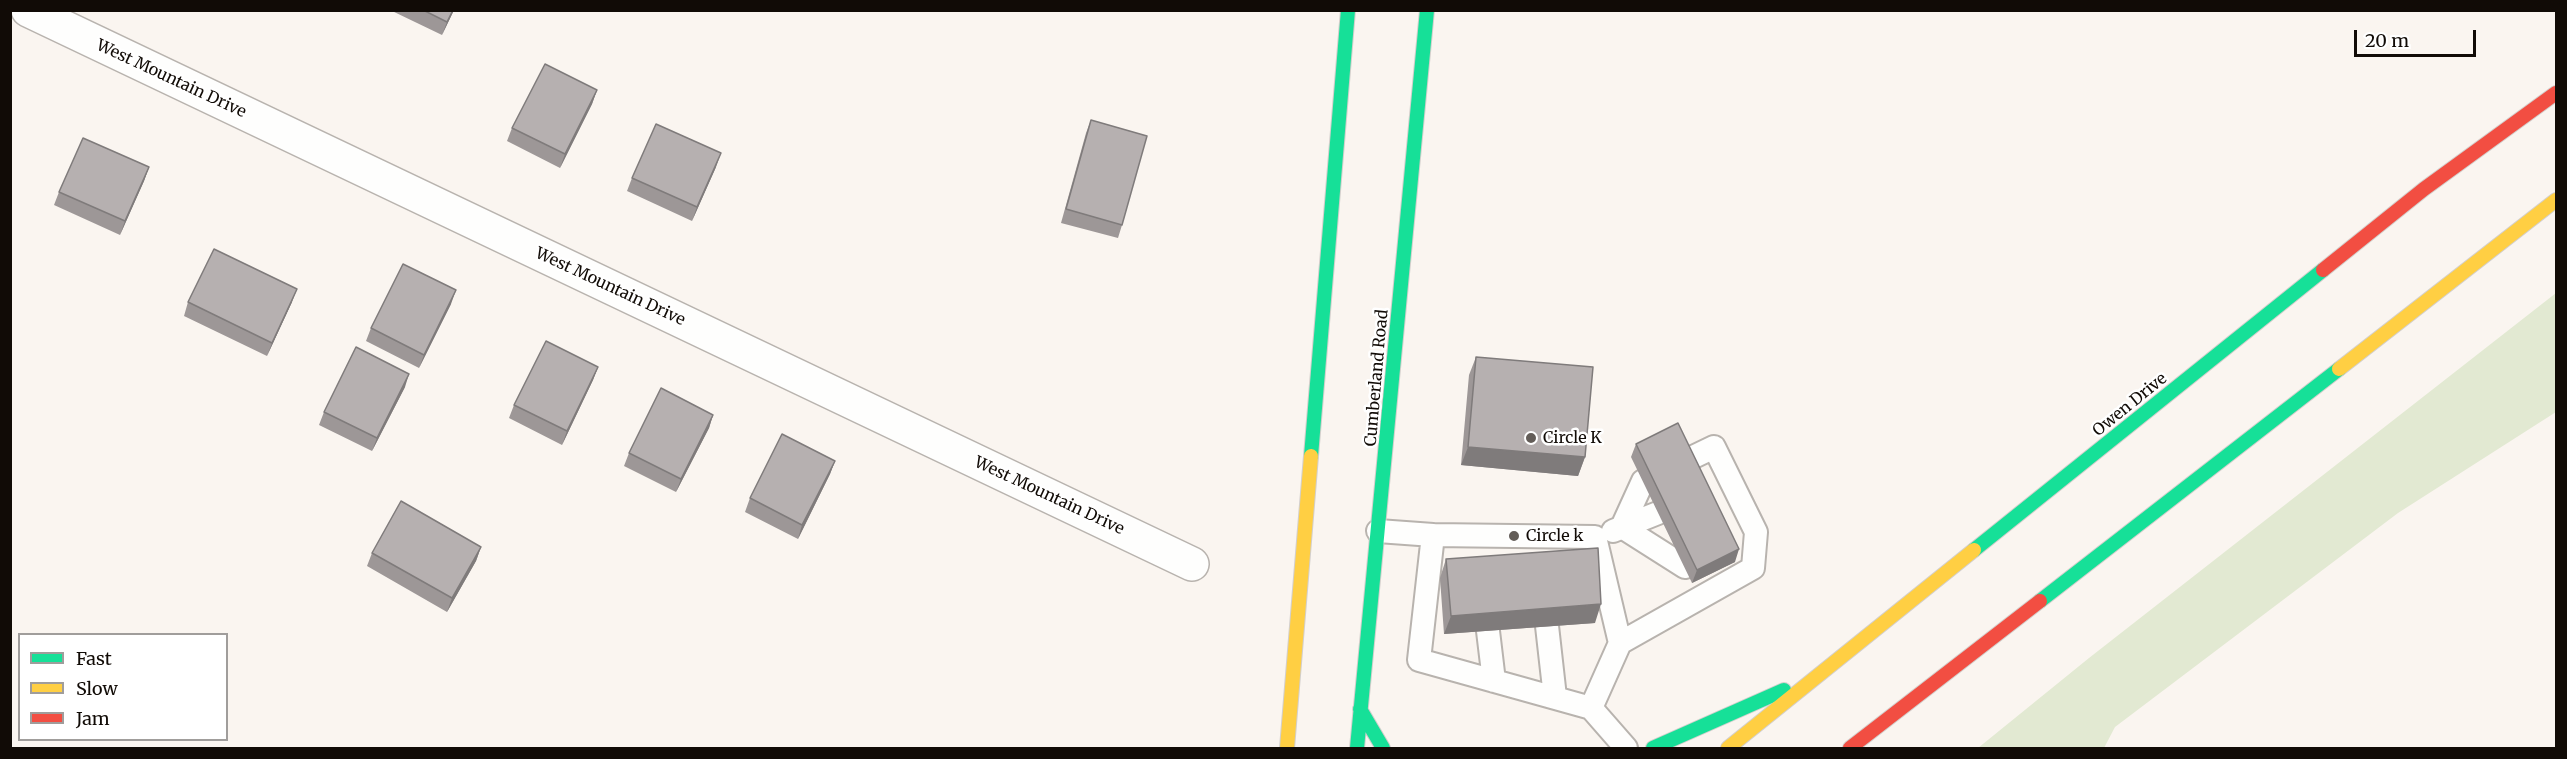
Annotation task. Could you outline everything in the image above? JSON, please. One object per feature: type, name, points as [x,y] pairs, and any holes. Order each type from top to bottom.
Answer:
[{"type":"main road","points":[[1287,748],[1348,10]]},
{"type":"main road","name":"Cumberland Road","points":[[1357,748],[1427,10]]},
{"type":"main road","name":"Owen Drive","points":[[1728,748],[2424,189],[2556,93]]},
{"type":"main road","points":[[1850,748],[2556,200]]},
{"type":"main road","points":[[1653,748],[1829,669]]},
{"type":"main road","points":[[1360,709],[1383,748]]},
{"type":"street","name":"West Mountain Drive","points":[[28,10],[1192,564]]},
{"type":"lane","points":[[1591,708],[1620,643],[1752,568],[1747,537],[1719,483],[1714,447],[1685,461]]},
{"type":"lane","points":[[1622,527],[1643,481]]},
{"type":"lane","points":[[1378,531],[1434,535],[1477,546],[1540,548],[1595,537],[1658,513]]},
{"type":"lane","points":[[1622,527],[1672,541]]},
{"type":"lane","points":[[1622,527],[1685,567]]},
{"type":"lane","points":[[1434,535],[1419,660],[1591,708],[1626,748]]},
{"type":"lane","points":[[1595,537],[1620,643]]},
{"type":"lane","points":[[1547,626],[1555,698]]},
{"type":"lane","points":[[1488,631],[1494,681]]},
{"type":"green space","points":[[2556,293],[2556,412],[2398,513],[2115,727],[2104,748],[1978,748],[2089,658]]},
{"type":"building","points":[[423,10],[453,10],[447,22]]},
{"type":"building","points":[[545,64],[597,90],[565,154],[512,128]]},
{"type":"building","points":[[1091,120],[1147,136],[1122,225],[1066,209]]},
{"type":"building","points":[[656,124],[721,153],[697,207],[632,178]]},
{"type":"building","points":[[83,138],[149,167],[125,221],[59,192]]},
{"type":"building","points":[[214,249],[297,289],[272,343],[188,302]]},
{"type":"building","points":[[403,264],[456,290],[424,355],[371,328]]},
{"type":"building","points":[[546,341],[598,367],[567,431],[514,405]]},
{"type":"building","points":[[356,347],[409,374],[377,438],[324,412]]},
{"type":"building","points":[[1476,357],[1593,367],[1585,457],[1468,447]]},
{"type":"building","points":[[661,388],[713,415],[681,479],[629,453]]},
{"type":"building","points":[[1678,423],[1739,549],[1697,570],[1636,444]]},
{"type":"building","points":[[782,434],[835,461],[802,525],[750,498]]},
{"type":"building","points":[[401,501],[481,547],[452,598],[372,553]]},
{"type":"building","points":[[1598,548],[1601,604],[1451,616],[1446,559]]},
{"type":"traffic: fast","points":[[1311,456],[1348,10]]},
{"type":"traffic: fast","points":[[1357,748],[1427,10]]},
{"type":"traffic: fast","points":[[1974,550],[2323,270]]},
{"type":"traffic: fast","points":[[2040,601],[2339,369]]},
{"type":"traffic: fast","points":[[1653,748],[1784,690]]},
{"type":"traffic: fast","points":[[1360,709],[1383,748]]},
{"type":"traffic: slow","points":[[2339,369],[2556,200]]},
{"type":"traffic: slow","points":[[1287,748],[1311,456]]},
{"type":"traffic: slow","points":[[1728,748],[1974,550]]},
{"type":"traffic: jam","points":[[2323,270],[2424,189],[2556,93]]},
{"type":"traffic: jam","points":[[1850,748],[2040,601]]},
{"type":"place","name":"Circle K","points":[[1531,438]]},
{"type":"place","name":"Circle k","points":[[1514,536]]}]
